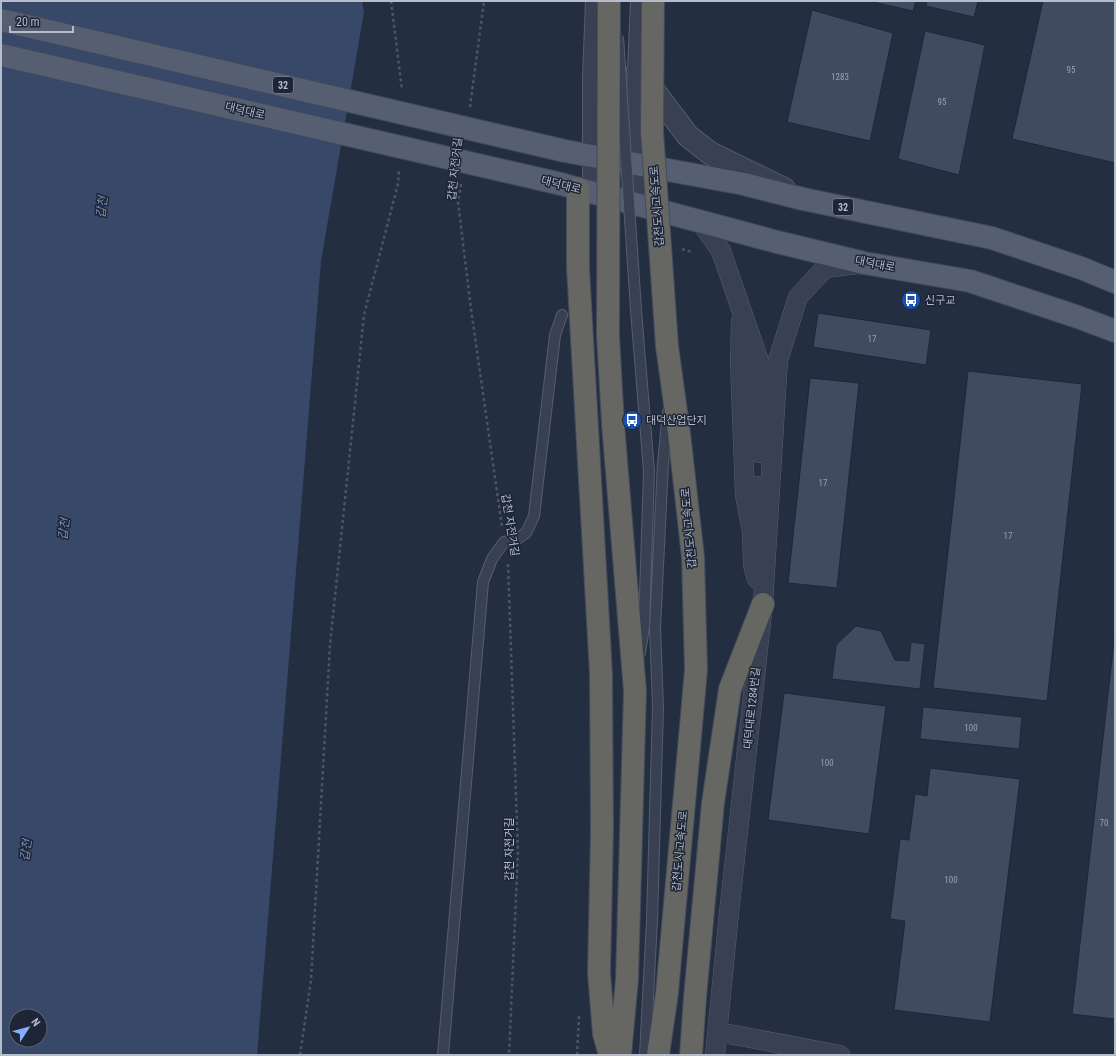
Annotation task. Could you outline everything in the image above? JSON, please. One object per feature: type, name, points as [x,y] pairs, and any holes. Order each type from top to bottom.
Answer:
[{"type":"highway","points":[[609,1],[608,336],[613,424],[635,690],[627,979],[620,1055]]},
{"type":"highway","name":"갑천도시고속도로","points":[[653,1],[652,131],[667,346],[679,433],[693,557],[696,670],[667,993],[658,1055]]},
{"type":"highway","points":[[578,189],[578,268],[601,674],[602,830],[599,973],[604,1034],[610,1055]]},
{"type":"highway","points":[[691,1055],[713,803],[730,689],[763,604]]},
{"type":"main road","name":"32","points":[[1,20],[566,151],[744,184],[803,199],[992,238],[1081,268],[1115,282]]},
{"type":"main road","name":"대덕대로","points":[[1,55],[578,189],[777,242],[864,263],[970,281],[1078,316],[1115,331]]},
{"type":"street","points":[[578,189],[594,156],[594,78],[597,1]]},
{"type":"street","points":[[633,204],[642,1]]},
{"type":"street","points":[[638,70],[688,136],[710,153],[803,199]]},
{"type":"street","points":[[700,222],[721,251],[759,361],[761,420],[760,450],[758,493],[752,531],[753,565],[763,604]]},
{"type":"street","name":"대덕대로1284번길","points":[[715,1055],[763,604],[778,360],[798,297],[825,268],[864,263]]},
{"type":"street","points":[[718,1032],[840,1055]]},
{"type":"lane","points":[[614,1],[620,51],[636,310],[649,471],[644,627],[635,690]]},
{"type":"lane","points":[[443,1055],[483,582],[492,559],[504,542],[516,539],[526,532],[534,516],[554,342],[562,315]]},
{"type":"lane","points":[[645,1055],[652,912],[658,707],[656,620],[663,463],[671,375]]},
{"type":"path","points":[[391,1],[402,98]]},
{"type":"path","points":[[470,107],[484,1]]},
{"type":"path","points":[[300,1055],[311,980],[330,645],[364,315],[398,184],[399,168]]},
{"type":"path","name":"갑천 자전거길","points":[[461,178],[458,202],[471,309],[504,542],[508,556],[518,852],[509,1055]]},
{"type":"water","name":"갑천","points":[[1,1],[362,1],[364,12],[321,261],[257,1055],[1,1055]]},
{"type":"building","points":[[869,1],[916,1],[913,11]]},
{"type":"building","points":[[927,1],[978,1],[974,17],[926,6]]},
{"type":"building","points":[[1043,1],[1115,1],[1115,163],[1012,139]]},
{"type":"building","points":[[812,10],[893,33],[870,141],[787,122]]},
{"type":"building","points":[[925,31],[985,45],[959,175],[898,159]]},
{"type":"building","points":[[818,313],[931,330],[926,365],[813,347]]},
{"type":"building","points":[[968,371],[1082,384],[1047,701],[933,688]]},
{"type":"building","points":[[810,378],[859,383],[837,588],[788,583]]},
{"type":"building","points":[[856,626],[881,631],[895,660],[909,661],[911,642],[925,644],[920,689],[832,679],[836,645]]},
{"type":"building","points":[[1115,632],[1115,1019],[1072,1014]]},
{"type":"building","points":[[784,693],[886,706],[869,834],[768,820]]},
{"type":"building","points":[[923,707],[1022,717],[1019,749],[920,739]]},
{"type":"building","points":[[930,768],[1020,779],[990,1022],[894,1010],[905,921],[890,919],[900,839],[909,840],[915,794],[927,796]]},
{"type":"place","name":"신구교","points":[[911,300]]},
{"type":"place","name":"대덕산업단지","points":[[632,420]]}]
